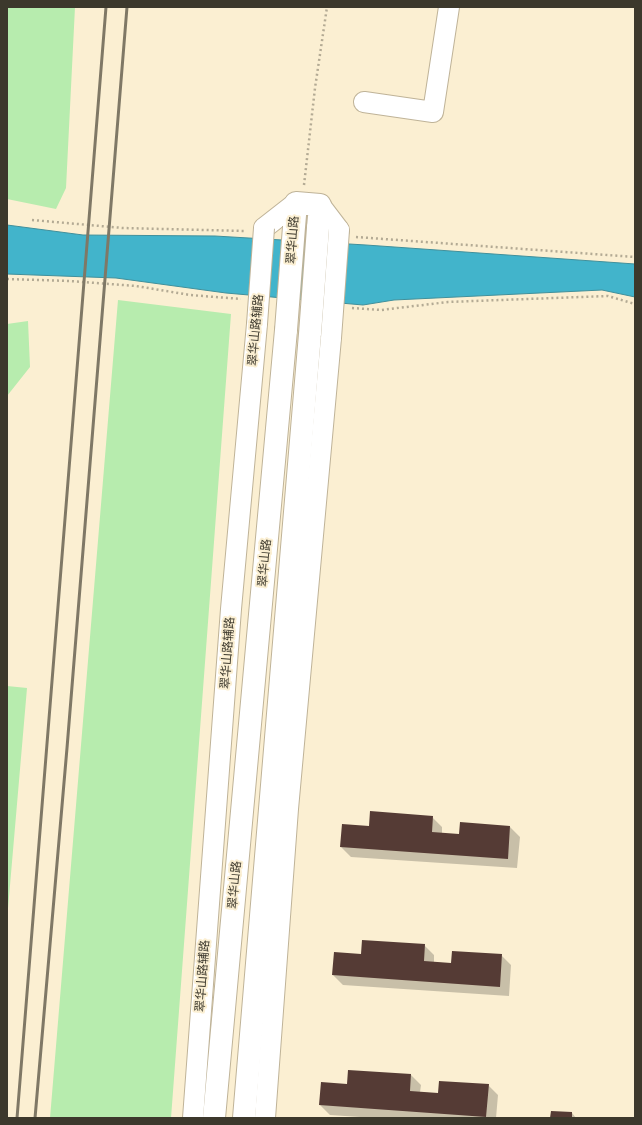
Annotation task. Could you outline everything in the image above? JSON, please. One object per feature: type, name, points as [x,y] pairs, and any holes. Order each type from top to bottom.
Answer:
[{"type":"main road","name":"翠华山路","points":[[214,1118],[294,228],[306,204],[329,229],[320,336],[244,1118]]},
{"type":"street","points":[[364,102],[433,112],[449,7]]},
{"type":"street","name":"翠华山路辅路","points":[[193,1118],[231,609],[257,324],[264,228],[306,204]]},
{"type":"street","points":[[265,1118],[288,809],[320,336]]},
{"type":"path","points":[[306,204],[315,88],[327,7]]},
{"type":"green space","points":[[7,7],[75,7],[66,188],[56,209],[7,199]]},
{"type":"green space","points":[[118,300],[231,314],[171,1118],[50,1118]]},
{"type":"green space","points":[[28,321],[30,367],[7,396],[7,324]]},
{"type":"green space","points":[[7,686],[27,688],[7,920]]},
{"type":"water","points":[[7,225],[83,235],[215,236],[635,264],[635,297],[602,290],[394,300],[363,305],[226,293],[116,278],[7,274]]},
{"type":"building","points":[[370,811],[433,816],[432,832],[459,834],[460,822],[510,826],[508,859],[340,847],[342,824],[369,826]]},
{"type":"building","points":[[362,940],[425,944],[424,961],[451,963],[452,951],[502,954],[500,987],[332,975],[334,952],[361,954]]},
{"type":"building","points":[[348,1070],[411,1074],[410,1091],[438,1093],[439,1081],[489,1084],[486,1117],[319,1105],[321,1082],[347,1084]]},
{"type":"building","points":[[551,1111],[572,1112],[572,1118],[550,1118]]},
{"type":"railway","points":[[17,1118],[106,7]]},
{"type":"railway","points":[[35,1118],[67,748],[127,7]]}]
